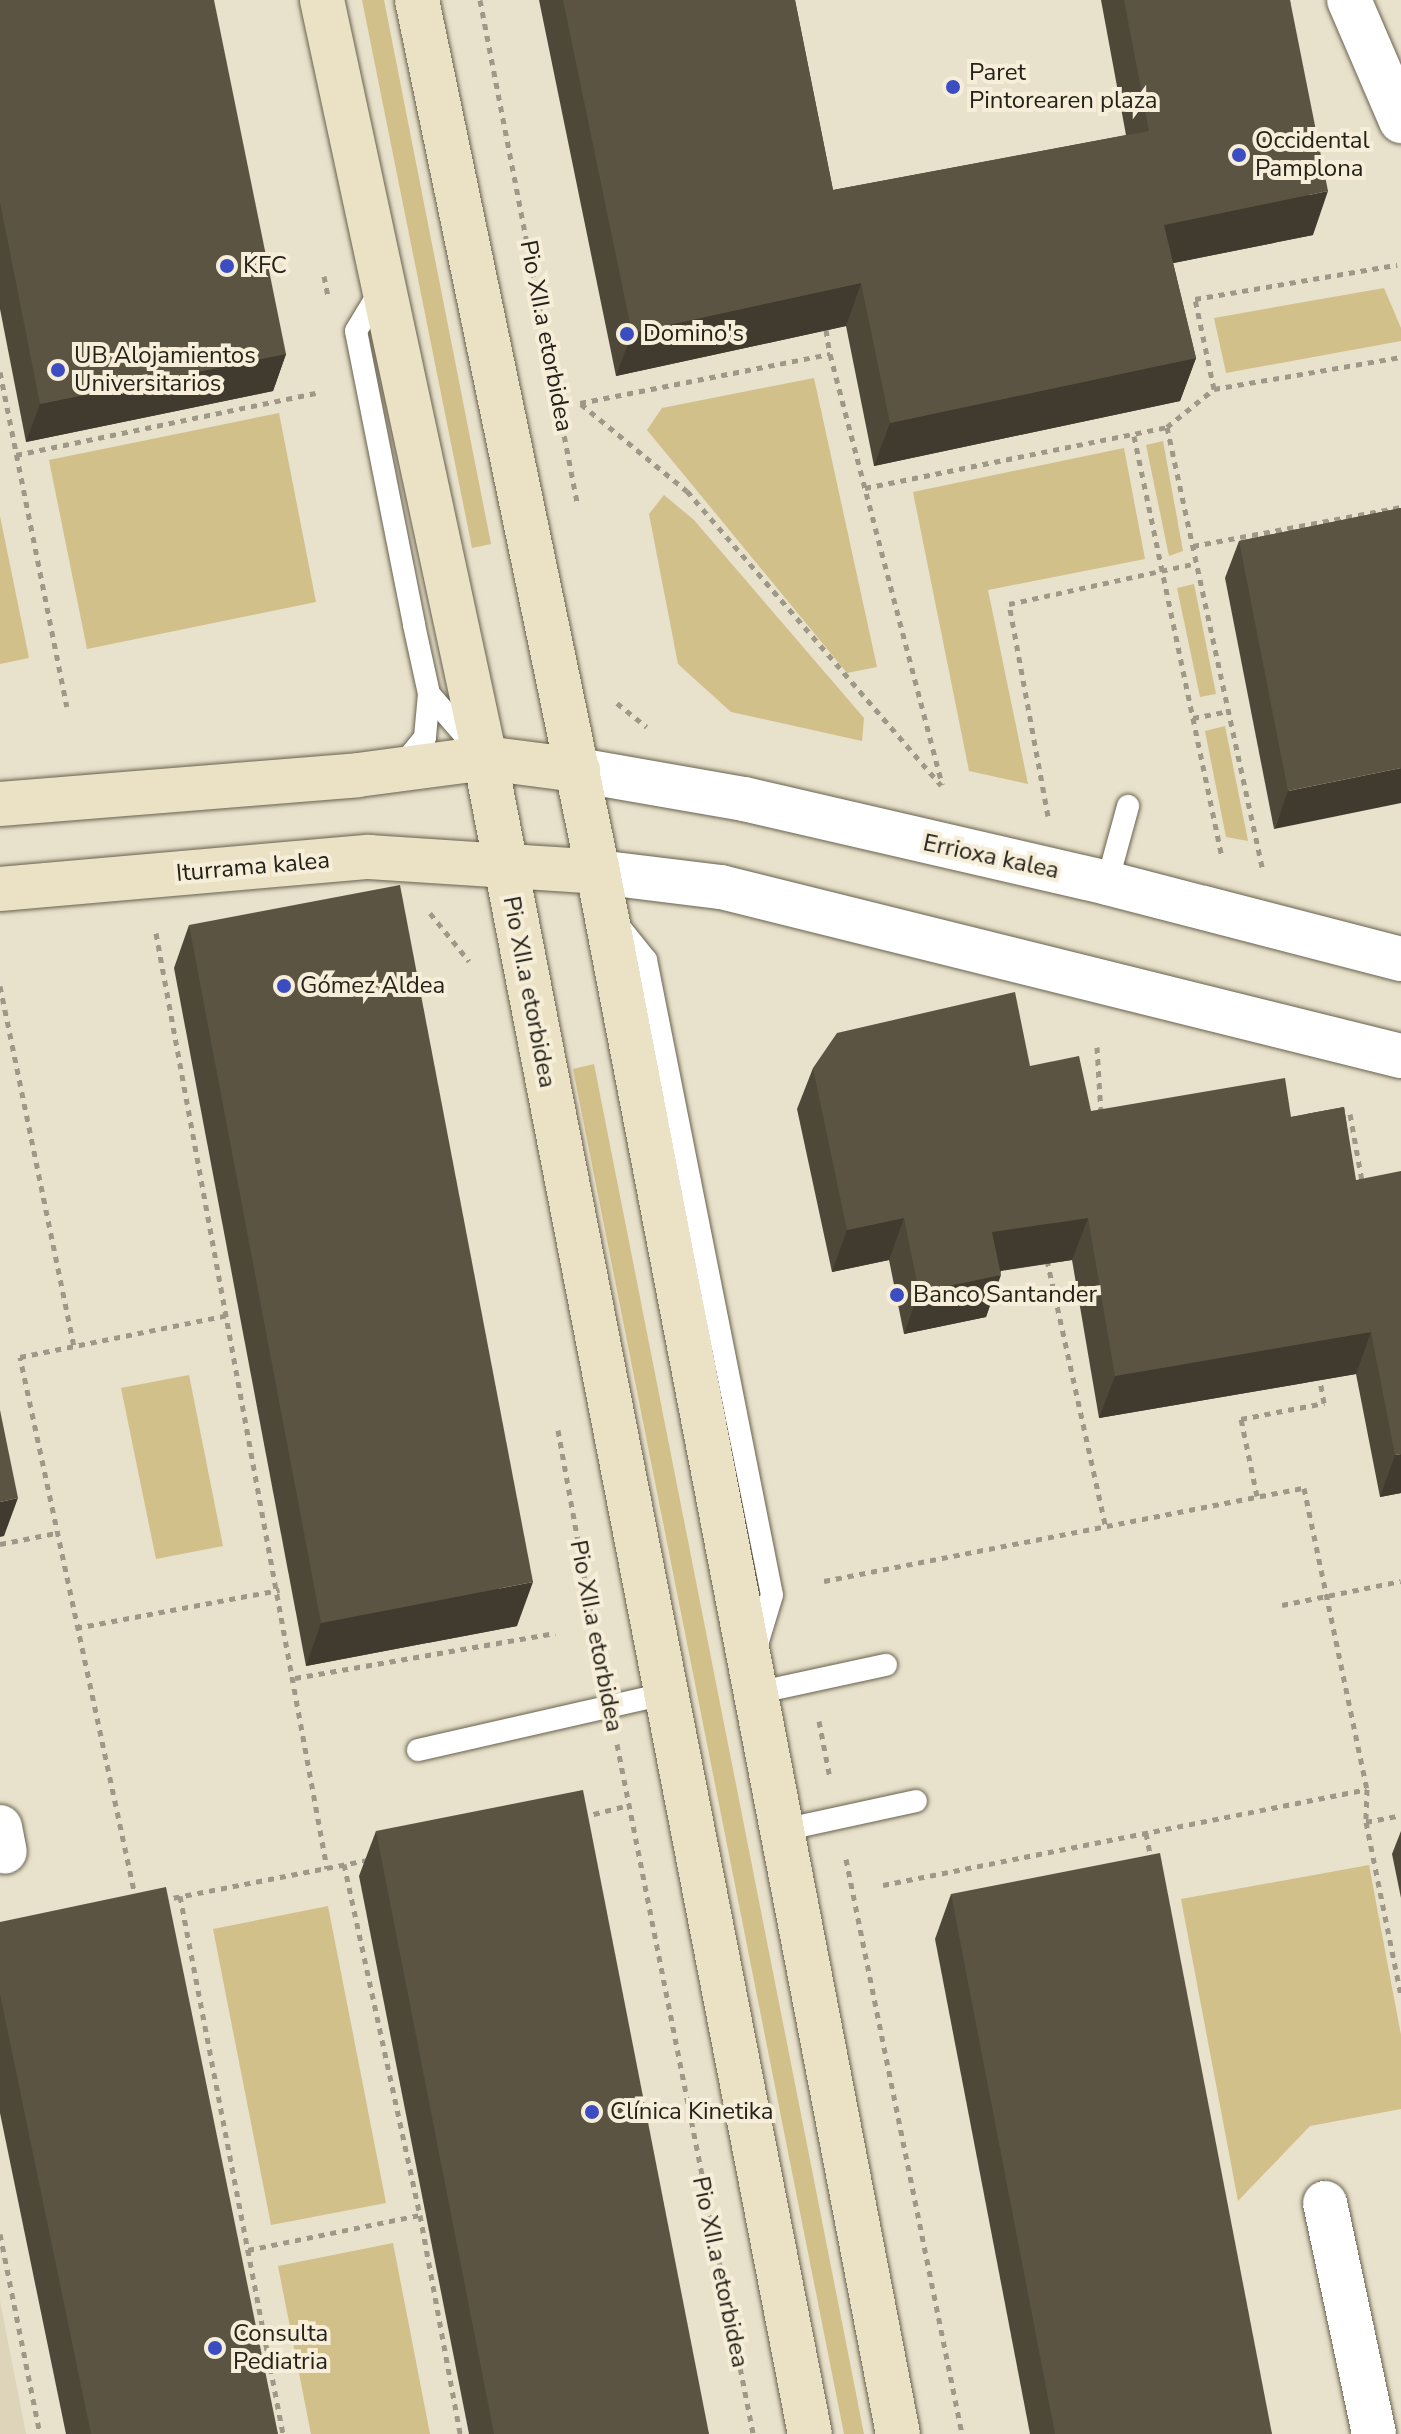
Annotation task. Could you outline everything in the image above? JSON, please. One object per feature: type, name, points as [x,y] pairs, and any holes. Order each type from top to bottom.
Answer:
[{"type":"main road","name":"Pio XII.a etorbidea","points":[[322,0],[485,758],[810,2434]]},
{"type":"main road","points":[[417,0],[602,891],[898,2434]]},
{"type":"main road","points":[[0,804],[485,758],[578,770]]},
{"type":"main road","name":"Iturrama kalea","points":[[0,889],[369,857],[451,859],[505,869]]},
{"type":"main road","name":"Pio XII.a etorbidea","points":[[505,869],[602,891]]},
{"type":"street","points":[[1349,0],[1401,121]]},
{"type":"street","name":"Errioxa kalea","points":[[578,770],[744,799],[1107,883],[1401,959]]},
{"type":"street","points":[[602,891],[721,887],[1401,1056]]},
{"type":"street","points":[[1325,2203],[1374,2434]]},
{"type":"lane","points":[[382,287],[356,331],[429,694],[425,737],[401,767]]},
{"type":"lane","points":[[429,694],[485,758]]},
{"type":"lane","points":[[1107,883],[1128,806]]},
{"type":"lane","points":[[753,1679],[886,1665]]},
{"type":"lane","points":[[418,1750],[665,1694]]},
{"type":"lane","points":[[783,1830],[916,1801]]},
{"type":"path","name":"Pio XII.a etorbidea","points":[[480,0],[578,495],[576,510]]},
{"type":"path","points":[[1214,389],[1195,299],[1397,265]]},
{"type":"path","points":[[826,330],[942,785],[687,491],[580,403],[830,354]]},
{"type":"path","points":[[865,488],[1134,436],[1167,427],[1214,389],[1401,357]]},
{"type":"path","points":[[0,372],[67,706]]},
{"type":"path","points":[[16,455],[316,393]]},
{"type":"path","points":[[1167,427],[1263,873]]},
{"type":"path","points":[[1134,436],[1222,861]]},
{"type":"path","points":[[1193,546],[1401,507]]},
{"type":"path","points":[[1048,817],[1009,604],[1197,563]]},
{"type":"path","points":[[612,699],[653,732]]},
{"type":"path","points":[[1193,718],[1228,711]]},
{"type":"path","points":[[424,909],[452,934],[474,977]]},
{"type":"path","points":[[156,933],[279,1590],[327,1868]]},
{"type":"path","points":[[0,986],[74,1345]]},
{"type":"path","points":[[1097,1047],[1102,1123]]},
{"type":"path","points":[[1350,1114],[1365,1203]]},
{"type":"path","points":[[1043,1243],[1106,1529]]},
{"type":"path","points":[[137,1905],[20,1357],[228,1315]]},
{"type":"path","points":[[1257,1496],[1241,1419],[1324,1403],[1317,1358]]},
{"type":"path","name":"Pio XII.a etorbidea","points":[[556,1414],[609,1707],[753,2434]]},
{"type":"path","points":[[824,1581],[1106,1529],[1304,1488],[1367,1789],[1366,1822],[1401,1996]]},
{"type":"path","points":[[0,1544],[56,1533]]},
{"type":"path","points":[[1282,1605],[1401,1581]]},
{"type":"path","points":[[76,1628],[279,1590]]},
{"type":"path","points":[[295,1678],[555,1633]]},
{"type":"path","points":[[883,1885],[1367,1789]]},
{"type":"path","points":[[573,1819],[629,1805]]},
{"type":"path","points":[[1366,1822],[1401,1815]]},
{"type":"path","points":[[1146,1833],[1152,1864]]},
{"type":"path","points":[[122,1908],[374,1858]]},
{"type":"path","points":[[344,1864],[420,2215],[460,2434]]},
{"type":"path","points":[[180,1896],[283,2434]]},
{"type":"path","points":[[248,2250],[420,2215]]},
{"type":"path","points":[[0,2234],[40,2434]]},
{"type":"shaded area","points":[[362,0],[384,0],[491,544],[472,548]]},
{"type":"shaded area","points":[[1384,288],[1401,328],[1401,341],[1226,373],[1214,318]]},
{"type":"shaded area","points":[[814,378],[877,667],[847,673],[647,430],[662,408]]},
{"type":"shaded area","points":[[279,413],[316,602],[87,649],[49,460]]},
{"type":"shaded area","points":[[1163,441],[1183,551],[1169,556],[1146,445]]},
{"type":"shaded area","points":[[1124,448],[1145,559],[988,590],[1028,784],[969,771],[913,492]]},
{"type":"shaded area","points":[[664,495],[694,520],[864,718],[862,741],[731,712],[678,664],[649,514]]},
{"type":"shaded area","points":[[0,516],[29,658],[0,664]]},
{"type":"shaded area","points":[[1194,584],[1216,694],[1200,697],[1177,588]]},
{"type":"shaded area","points":[[1225,726],[1248,841],[1226,837],[1205,731]]},
{"type":"shaded area","points":[[594,1064],[864,2434],[844,2434],[573,1069]]},
{"type":"shaded area","points":[[189,1375],[223,1546],[156,1559],[121,1388]]},
{"type":"shaded area","points":[[1369,1865],[1401,2035],[1401,2109],[1310,2126],[1238,2201],[1181,1899]]},
{"type":"shaded area","points":[[328,1906],[386,2203],[271,2225],[213,1929]]},
{"type":"shaded area","points":[[393,2243],[430,2434],[311,2434],[278,2266]]},
{"type":"shaded area","points":[[0,2301],[26,2434],[0,2434]]},
{"type":"building","points":[[0,0],[214,0],[286,354],[40,404],[0,202]]},
{"type":"building","points":[[563,0],[795,0],[833,190],[1149,131],[1124,0],[1290,0],[1328,191],[1164,225],[1196,358],[890,423],[861,283],[632,333]]},
{"type":"building","points":[[1401,508],[1401,768],[1288,791],[1239,541]]},
{"type":"building","points":[[400,885],[533,1582],[321,1623],[189,925]]},
{"type":"building","points":[[1015,992],[1030,1066],[1079,1056],[1091,1111],[1285,1078],[1291,1117],[1344,1107],[1356,1180],[1401,1171],[1401,1454],[1395,1455],[1371,1332],[1115,1376],[1088,1218],[992,1232],[1001,1275],[919,1292],[904,1218],[847,1230],[813,1068],[837,1033]]},
{"type":"building","points":[[0,1410],[18,1498],[0,1502]]},
{"type":"building","points":[[583,1790],[709,2434],[494,2434],[376,1831]]},
{"type":"building","points":[[1160,1853],[1272,2434],[1055,2434],[951,1894]]},
{"type":"building","points":[[166,1887],[278,2434],[91,2434],[0,1994],[0,1922]]},
{"type":"place","name":"Paret Pintorearen plaza","points":[[953,87]]},
{"type":"place","name":"Occidental Pamplona","points":[[1239,155]]},
{"type":"place","name":"KFC","points":[[227,266]]},
{"type":"place","name":"Domino's","points":[[627,334]]},
{"type":"place","name":"UB Alojamientos Universitarios","points":[[58,370]]},
{"type":"place","name":"Gómez Aldea","points":[[284,986]]},
{"type":"place","name":"Banco Santander","points":[[897,1295]]},
{"type":"place","name":"Clínica Kinetika","points":[[592,2112]]},
{"type":"place","name":"Consulta Pediatria","points":[[215,2348]]}]
